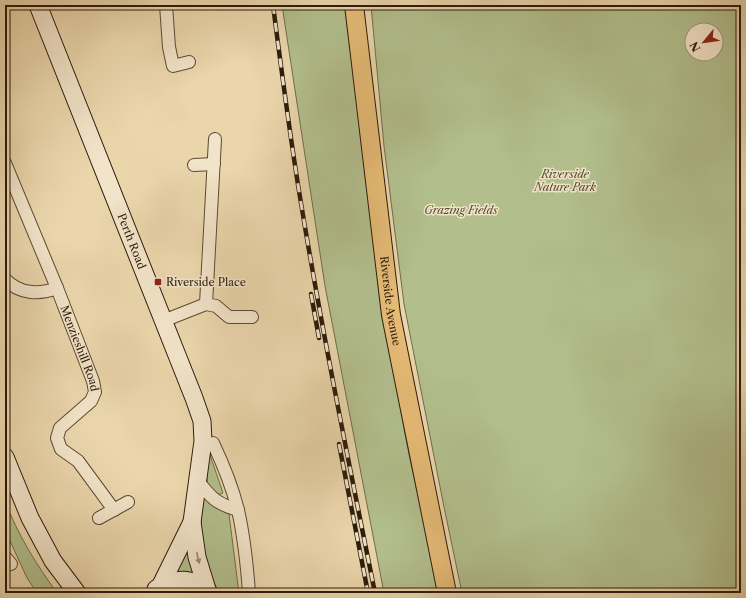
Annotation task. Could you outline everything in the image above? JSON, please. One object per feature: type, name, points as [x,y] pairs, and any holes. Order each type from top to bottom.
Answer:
[{"type":"main road","name":"Riverside Avenue","points":[[354,5],[391,315],[448,593]]},
{"type":"street","name":"Perth Road","points":[[38,5],[202,421],[203,441],[192,522],[197,558],[208,593]]},
{"type":"street","points":[[166,5],[169,47],[173,66],[189,62]]},
{"type":"street","points":[[206,304],[215,139]]},
{"type":"street","name":"Menzieshill Road","points":[[5,163],[57,288],[93,381],[95,392],[91,401],[60,428],[57,438],[62,449],[78,461],[114,510]]},
{"type":"street","points":[[194,165],[214,164]]},
{"type":"street","points":[[5,279],[9,284],[21,290],[35,293],[47,292],[57,288]]},
{"type":"street","points":[[163,321],[206,304],[216,306],[229,317],[252,317]]},
{"type":"street","points":[[213,443],[226,471],[238,510],[247,564],[249,593]]},
{"type":"street","points":[[5,457],[30,518],[53,561],[77,593]]},
{"type":"street","points":[[198,481],[209,495],[223,506],[238,510]]},
{"type":"street","points":[[99,518],[128,502]]},
{"type":"street","name":"Perth Road","points":[[155,590],[192,522]]},
{"type":"street","name":"Perth Road","points":[[155,590],[177,580],[193,582],[208,593]]},
{"type":"green space","points":[[282,5],[347,5],[365,166],[387,327],[409,454],[441,593],[384,593],[325,286]]},
{"type":"green space","name":"Riverside Nature Park","points":[[371,5],[741,5],[741,593],[462,593],[404,304],[384,146]]},
{"type":"green space","points":[[209,452],[223,493],[214,496],[207,480]]},
{"type":"green space","points":[[203,497],[229,514],[239,593],[219,593],[206,565],[200,534]]},
{"type":"green space","points":[[5,501],[28,549],[57,593],[37,593],[27,578],[5,530]]},
{"type":"green space","points":[[189,544],[195,575],[172,573]]},
{"type":"green space","points":[[172,589],[187,589],[195,593],[164,593]]},
{"type":"railway","points":[[273,5],[307,242],[375,593]]},
{"type":"railway","points":[[311,294],[319,338]]},
{"type":"railway","points":[[339,444],[368,593]]},
{"type":"place","name":"Riverside Place","points":[[158,282]]},
{"type":"park label","name":"Grazing Fields","points":[[461,210]]}]
